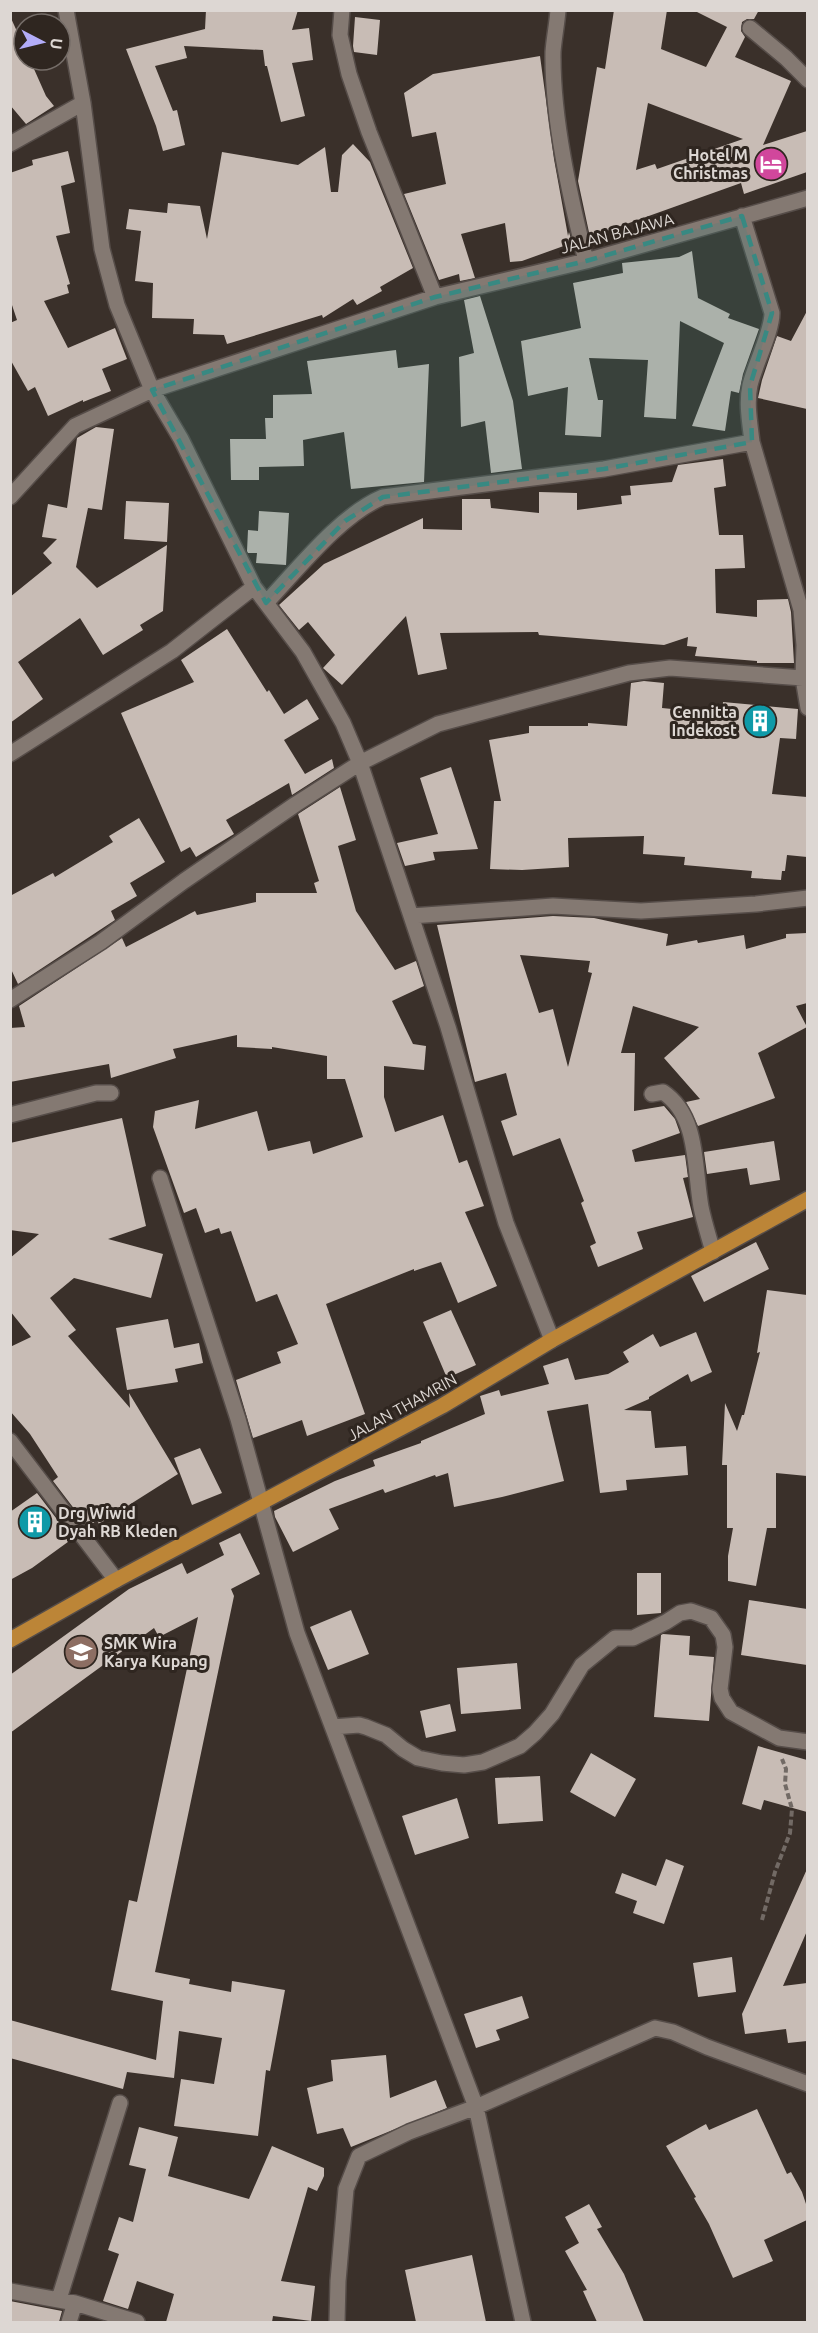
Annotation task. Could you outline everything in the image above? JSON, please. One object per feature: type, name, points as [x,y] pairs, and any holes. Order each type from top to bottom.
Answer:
[{"type":"main road","name":"JALAN THAMRIN","points":[[10,1640],[116,1580],[442,1406],[552,1340],[807,1199]]},
{"type":"street","points":[[66,10],[83,103],[102,249],[117,305],[152,390],[181,439],[254,587],[303,652],[343,723],[360,764],[448,1027],[506,1223],[552,1340]]},
{"type":"street","points":[[342,10],[340,35],[349,74],[369,132],[435,297]]},
{"type":"street","points":[[558,10],[553,52],[559,124],[568,185],[586,261]]},
{"type":"street","points":[[750,28],[786,58],[807,81]]},
{"type":"street","points":[[10,144],[83,103]]},
{"type":"street","name":"JALAN BAJAWA","points":[[10,497],[75,426],[152,390],[435,297],[586,261],[807,198]]},
{"type":"street","points":[[742,216],[772,313],[770,327],[750,386],[748,403],[752,442],[801,610],[804,645],[803,678],[807,708]]},
{"type":"street","points":[[266,603],[345,521],[371,502],[383,497],[604,469],[752,442]]},
{"type":"street","points":[[10,754],[172,651],[254,587]]},
{"type":"street","points":[[10,1000],[101,942],[193,874],[360,764],[438,724],[629,673],[670,668],[803,678]]},
{"type":"street","points":[[411,916],[553,906],[641,911],[756,904],[807,898]]},
{"type":"street","points":[[652,1094],[663,1092],[672,1097],[686,1118],[692,1142],[701,1207],[713,1252]]},
{"type":"street","points":[[10,1115],[96,1093],[111,1093]]},
{"type":"street","points":[[160,1178],[238,1419],[297,1633],[476,2107],[523,2322]]},
{"type":"street","points":[[10,1441],[116,1580]]},
{"type":"street","points":[[333,1727],[359,1725],[366,1727],[386,1735],[418,1758],[464,1765],[483,1762],[520,1746],[535,1733],[552,1714],[582,1665],[615,1638],[633,1638],[680,1613],[691,1611],[711,1618],[723,1635],[725,1647],[720,1689],[725,1705],[738,1717],[761,1727],[778,1738],[807,1742]]},
{"type":"street","points":[[337,2322],[346,2189],[359,2156],[409,2132],[476,2107],[643,2032],[660,2027],[707,2048],[807,2084]]},
{"type":"street","points":[[59,2299],[120,2103]]},
{"type":"street","points":[[10,2292],[59,2299],[137,2322]]},
{"type":"street","points":[[69,2322],[75,2303]]},
{"type":"path","points":[[762,1920],[775,1872],[790,1833],[792,1809],[785,1784],[786,1769],[778,1738]]},
{"type":"highlighted area","points":[[742,216],[772,313],[750,386],[752,442],[604,469],[383,497],[345,521],[266,603],[152,390],[435,297],[586,261]]},
{"type":"building","points":[[206,10],[298,10],[292,30],[309,28],[313,60],[292,63],[305,116],[281,122],[267,66],[265,66],[263,50],[184,46],[187,58],[155,66],[173,111],[177,110],[185,145],[163,151],[156,126],[126,49],[205,29]]},
{"type":"building","points":[[614,10],[667,10],[661,49],[706,67],[727,27],[693,10],[759,10],[754,19],[742,22],[741,31],[745,37],[735,57],[791,81],[763,145],[807,131],[807,172],[744,194],[741,183],[590,237],[578,181],[597,67],[605,69]],"holes":[[[648,103],[743,139],[657,169],[655,164],[636,170]]]},
{"type":"building","points":[[10,16],[12,20],[12,72],[35,72],[46,96],[54,106],[26,124],[10,105]]},
{"type":"building","points":[[355,17],[380,20],[377,55],[354,52]]},
{"type":"building","points":[[540,56],[554,159],[568,236],[569,232],[572,243],[522,261],[510,262],[505,223],[461,234],[475,278],[460,281],[459,274],[439,280],[404,194],[446,184],[436,132],[412,137],[404,93],[433,74]]},
{"type":"building","points":[[353,144],[370,162],[413,268],[380,287],[382,291],[357,305],[353,299],[323,318],[322,315],[227,344],[224,335],[193,334],[194,319],[152,318],[153,283],[135,281],[141,231],[126,229],[129,209],[167,213],[168,203],[200,206],[207,239],[222,152],[298,165],[325,147],[331,192],[338,192],[342,155]]},
{"type":"building","points":[[68,151],[75,182],[61,186],[70,233],[56,236],[70,284],[67,285],[69,293],[44,301],[68,348],[115,328],[127,359],[102,369],[111,391],[83,402],[83,400],[48,416],[35,387],[28,391],[10,359],[10,323],[17,320],[10,299],[10,173],[33,165],[32,160]]},
{"type":"building","points":[[692,251],[698,298],[730,314],[728,318],[759,329],[743,374],[739,393],[731,391],[725,431],[692,426],[724,343],[680,321],[676,419],[644,417],[648,360],[589,358],[598,400],[603,400],[601,437],[565,435],[568,387],[528,396],[521,341],[581,328],[573,283],[623,273],[622,263],[679,257]]},
{"type":"building","points":[[480,296],[513,401],[522,469],[491,473],[485,421],[461,427],[459,357],[474,353],[464,300]]},
{"type":"building","points":[[807,311],[807,409],[758,398],[777,336],[791,341]]},
{"type":"building","points":[[396,350],[398,368],[429,364],[424,482],[351,489],[344,432],[303,440],[304,466],[259,467],[259,480],[231,480],[230,439],[266,439],[265,418],[273,418],[273,395],[312,394],[307,361]]},
{"type":"building","points":[[96,427],[114,429],[102,510],[88,508],[76,567],[97,588],[167,545],[163,611],[140,625],[143,630],[103,655],[80,618],[18,662],[43,699],[10,723],[10,597],[52,563],[43,553],[57,539],[42,537],[48,504],[67,508],[77,438]]},
{"type":"building","points":[[723,459],[726,486],[714,488],[719,535],[743,535],[745,568],[715,569],[716,613],[757,617],[757,600],[788,599],[794,663],[757,663],[757,661],[695,656],[697,647],[687,646],[688,637],[664,645],[539,635],[538,632],[440,633],[447,669],[418,675],[406,616],[342,685],[323,668],[335,655],[308,622],[299,630],[279,605],[324,564],[423,518],[423,529],[462,530],[462,499],[490,499],[491,508],[539,513],[539,492],[577,493],[577,510],[622,504],[621,496],[631,495],[630,486],[672,482],[678,465]]},
{"type":"building","points":[[126,501],[169,503],[167,542],[124,539]]},
{"type":"building","points":[[259,511],[289,513],[286,565],[256,563],[257,553],[247,551],[248,530],[258,531]]},
{"type":"building","points":[[227,629],[267,692],[269,690],[284,714],[307,699],[319,719],[284,740],[305,774],[332,759],[334,768],[292,795],[289,783],[226,820],[234,834],[196,857],[190,847],[181,852],[121,713],[194,682],[181,660]]},
{"type":"building","points":[[644,681],[664,683],[662,708],[722,714],[723,702],[798,709],[796,739],[780,738],[772,794],[807,797],[807,857],[787,855],[781,880],[751,878],[752,871],[684,865],[685,857],[643,854],[644,836],[568,838],[569,867],[522,870],[490,869],[494,801],[501,801],[489,740],[529,733],[529,726],[588,726],[588,723],[627,726],[631,683]]},
{"type":"building","points":[[451,767],[478,849],[433,852],[435,860],[405,866],[397,843],[438,834],[420,778]]},
{"type":"building","points":[[340,787],[356,840],[338,846],[356,911],[395,970],[416,961],[424,986],[392,1001],[413,1044],[426,1046],[424,1070],[384,1066],[384,1097],[395,1132],[443,1115],[459,1163],[467,1160],[484,1206],[465,1212],[497,1286],[458,1303],[441,1262],[414,1271],[414,1269],[326,1304],[365,1414],[307,1436],[302,1420],[253,1438],[236,1380],[281,1363],[277,1352],[298,1344],[277,1294],[256,1302],[231,1231],[221,1234],[219,1228],[205,1233],[196,1208],[184,1213],[153,1127],[155,1111],[199,1100],[195,1129],[257,1111],[268,1151],[310,1141],[313,1154],[363,1137],[345,1079],[327,1079],[327,1056],[272,1047],[272,1049],[237,1047],[237,1035],[173,1049],[176,1058],[111,1078],[109,1064],[10,1082],[10,1028],[25,1027],[19,1006],[122,938],[126,947],[195,911],[197,915],[256,902],[256,893],[317,893],[314,883],[319,881],[298,814]]},
{"type":"building","points":[[139,818],[165,862],[130,883],[137,896],[111,911],[115,920],[18,984],[10,967],[10,896],[53,873],[55,877],[113,842],[109,836]]},
{"type":"building","points":[[553,916],[594,918],[668,934],[666,946],[744,935],[746,949],[786,938],[786,934],[807,933],[807,1003],[796,1006],[807,1027],[758,1053],[775,1098],[698,1126],[686,1102],[700,1099],[664,1058],[699,1027],[633,1006],[621,1053],[635,1053],[634,1111],[664,1106],[675,1119],[680,1133],[632,1150],[635,1162],[685,1155],[688,1177],[683,1178],[693,1217],[637,1232],[643,1249],[598,1267],[590,1246],[596,1243],[581,1203],[584,1201],[560,1138],[513,1156],[501,1121],[517,1115],[506,1073],[475,1082],[437,925]],"holes":[[[520,955],[590,961],[588,972],[592,973],[568,1067],[553,1009],[539,1013]]]},
{"type":"building","points":[[122,1118],[146,1226],[108,1239],[163,1254],[151,1298],[74,1278],[50,1298],[76,1330],[68,1336],[130,1408],[129,1393],[178,1474],[99,1524],[97,1520],[88,1527],[53,1481],[58,1477],[30,1434],[10,1411],[10,1347],[31,1337],[10,1311],[10,1258],[39,1234],[10,1230],[10,1143]]},
{"type":"building","points":[[774,1141],[780,1180],[750,1185],[747,1168],[707,1174],[704,1152]]},
{"type":"building","points":[[756,1242],[769,1269],[704,1302],[691,1276]]},
{"type":"building","points":[[767,1290],[807,1295],[807,1476],[776,1473],[776,1528],[767,1528],[756,1586],[728,1581],[728,1556],[733,1528],[727,1528],[727,1465],[722,1465],[725,1403],[737,1431],[742,1415],[744,1415],[760,1352],[757,1353]]},
{"type":"building","points":[[451,1310],[476,1365],[447,1378],[423,1322]]},
{"type":"building","points":[[168,1319],[174,1348],[199,1343],[203,1363],[175,1369],[178,1382],[127,1390],[116,1328]]},
{"type":"building","points":[[696,1332],[712,1372],[691,1382],[688,1374],[649,1399],[624,1410],[651,1411],[655,1448],[686,1446],[688,1475],[626,1480],[627,1490],[600,1493],[588,1404],[547,1411],[564,1481],[454,1507],[448,1473],[436,1477],[435,1475],[385,1493],[383,1489],[329,1509],[339,1529],[293,1552],[275,1517],[274,1511],[335,1481],[375,1466],[373,1460],[421,1443],[421,1441],[485,1414],[480,1396],[499,1390],[501,1396],[549,1384],[543,1366],[568,1358],[575,1380],[608,1374],[629,1362],[623,1352],[653,1334],[660,1347]]},
{"type":"building","points":[[200,1448],[222,1493],[192,1505],[174,1458]]},
{"type":"building","name":"Drg Wiwid Dyah RB Kleden","points":[[37,1493],[72,1539],[32,1568],[10,1580],[10,1512]]},
{"type":"building","points":[[240,1533],[260,1574],[231,1589],[234,1596],[155,1972],[190,1979],[189,1984],[231,1992],[232,1981],[285,1990],[270,2071],[266,2070],[258,2136],[174,2126],[181,2079],[214,2084],[222,2038],[179,2031],[174,2078],[127,2072],[123,2089],[10,2058],[10,2020],[156,2060],[163,2001],[111,1990],[129,1900],[137,1902],[198,1617],[159,1637],[154,1628],[10,1733],[10,1675],[129,1589],[182,1563],[187,1574],[224,1555],[219,1543]]},
{"type":"building","points":[[637,1573],[661,1573],[661,1613],[637,1615]]},
{"type":"building","points":[[749,1600],[807,1609],[807,1665],[741,1655]]},
{"type":"building","points":[[351,1610],[369,1654],[328,1670],[310,1627]]},
{"type":"building","points":[[661,1635],[690,1636],[689,1655],[714,1657],[709,1721],[654,1717]]},
{"type":"building","points":[[517,1663],[521,1709],[461,1714],[457,1668]]},
{"type":"building","points":[[450,1704],[456,1731],[426,1738],[420,1711]]},
{"type":"building","points":[[758,1746],[807,1760],[807,1812],[764,1800],[761,1810],[742,1804]]},
{"type":"building","points":[[591,1753],[636,1779],[615,1817],[570,1792]]},
{"type":"building","points":[[540,1776],[543,1821],[498,1824],[495,1778]]},
{"type":"building","points":[[457,1798],[469,1838],[415,1855],[402,1816]]},
{"type":"building","points":[[666,1859],[684,1866],[664,1924],[633,1913],[637,1901],[615,1893],[622,1873],[656,1886]]},
{"type":"building","points":[[807,1869],[807,1931],[783,1986],[807,1983],[807,2041],[788,2043],[786,2029],[745,2034],[742,2014]]},
{"type":"building","points":[[732,1957],[736,1992],[698,1997],[693,1963]]},
{"type":"building","points":[[522,1996],[529,2018],[496,2030],[500,2040],[476,2048],[464,2014]]},
{"type":"building","points":[[386,2055],[390,2098],[436,2080],[447,2108],[351,2147],[343,2128],[317,2134],[307,2088],[333,2081],[331,2060]]},
{"type":"building","points":[[757,2109],[787,2174],[791,2172],[802,2192],[807,2207],[807,2220],[764,2240],[773,2261],[733,2278],[709,2224],[694,2198],[696,2197],[666,2146],[706,2124],[709,2130]]},
{"type":"building","points":[[139,2127],[178,2137],[168,2176],[249,2199],[272,2146],[324,2168],[324,2176],[317,2191],[308,2187],[281,2281],[315,2286],[311,2321],[273,2316],[272,2322],[166,2322],[174,2294],[137,2281],[128,2309],[103,2301],[119,2254],[108,2250],[119,2217],[133,2222],[146,2169],[129,2165]]},
{"type":"building","points":[[589,2204],[602,2227],[597,2229],[624,2274],[644,2322],[597,2322],[583,2291],[587,2290],[565,2251],[579,2243],[565,2217]]},
{"type":"building","points":[[472,2255],[486,2322],[416,2322],[405,2270]]},
{"type":"building","points":[[10,2301],[62,2311],[59,2322],[10,2322]]},
{"type":"place","name":"Hotel M Christmas","points":[[771,164]]},
{"type":"place","name":"Cennitta Indekost","points":[[760,721]]},
{"type":"place","name":"Drg Wiwid Dyah RB Kleden","points":[[35,1522]]},
{"type":"place","name":"SMK Wira Karya Kupang","points":[[81,1652]]}]
